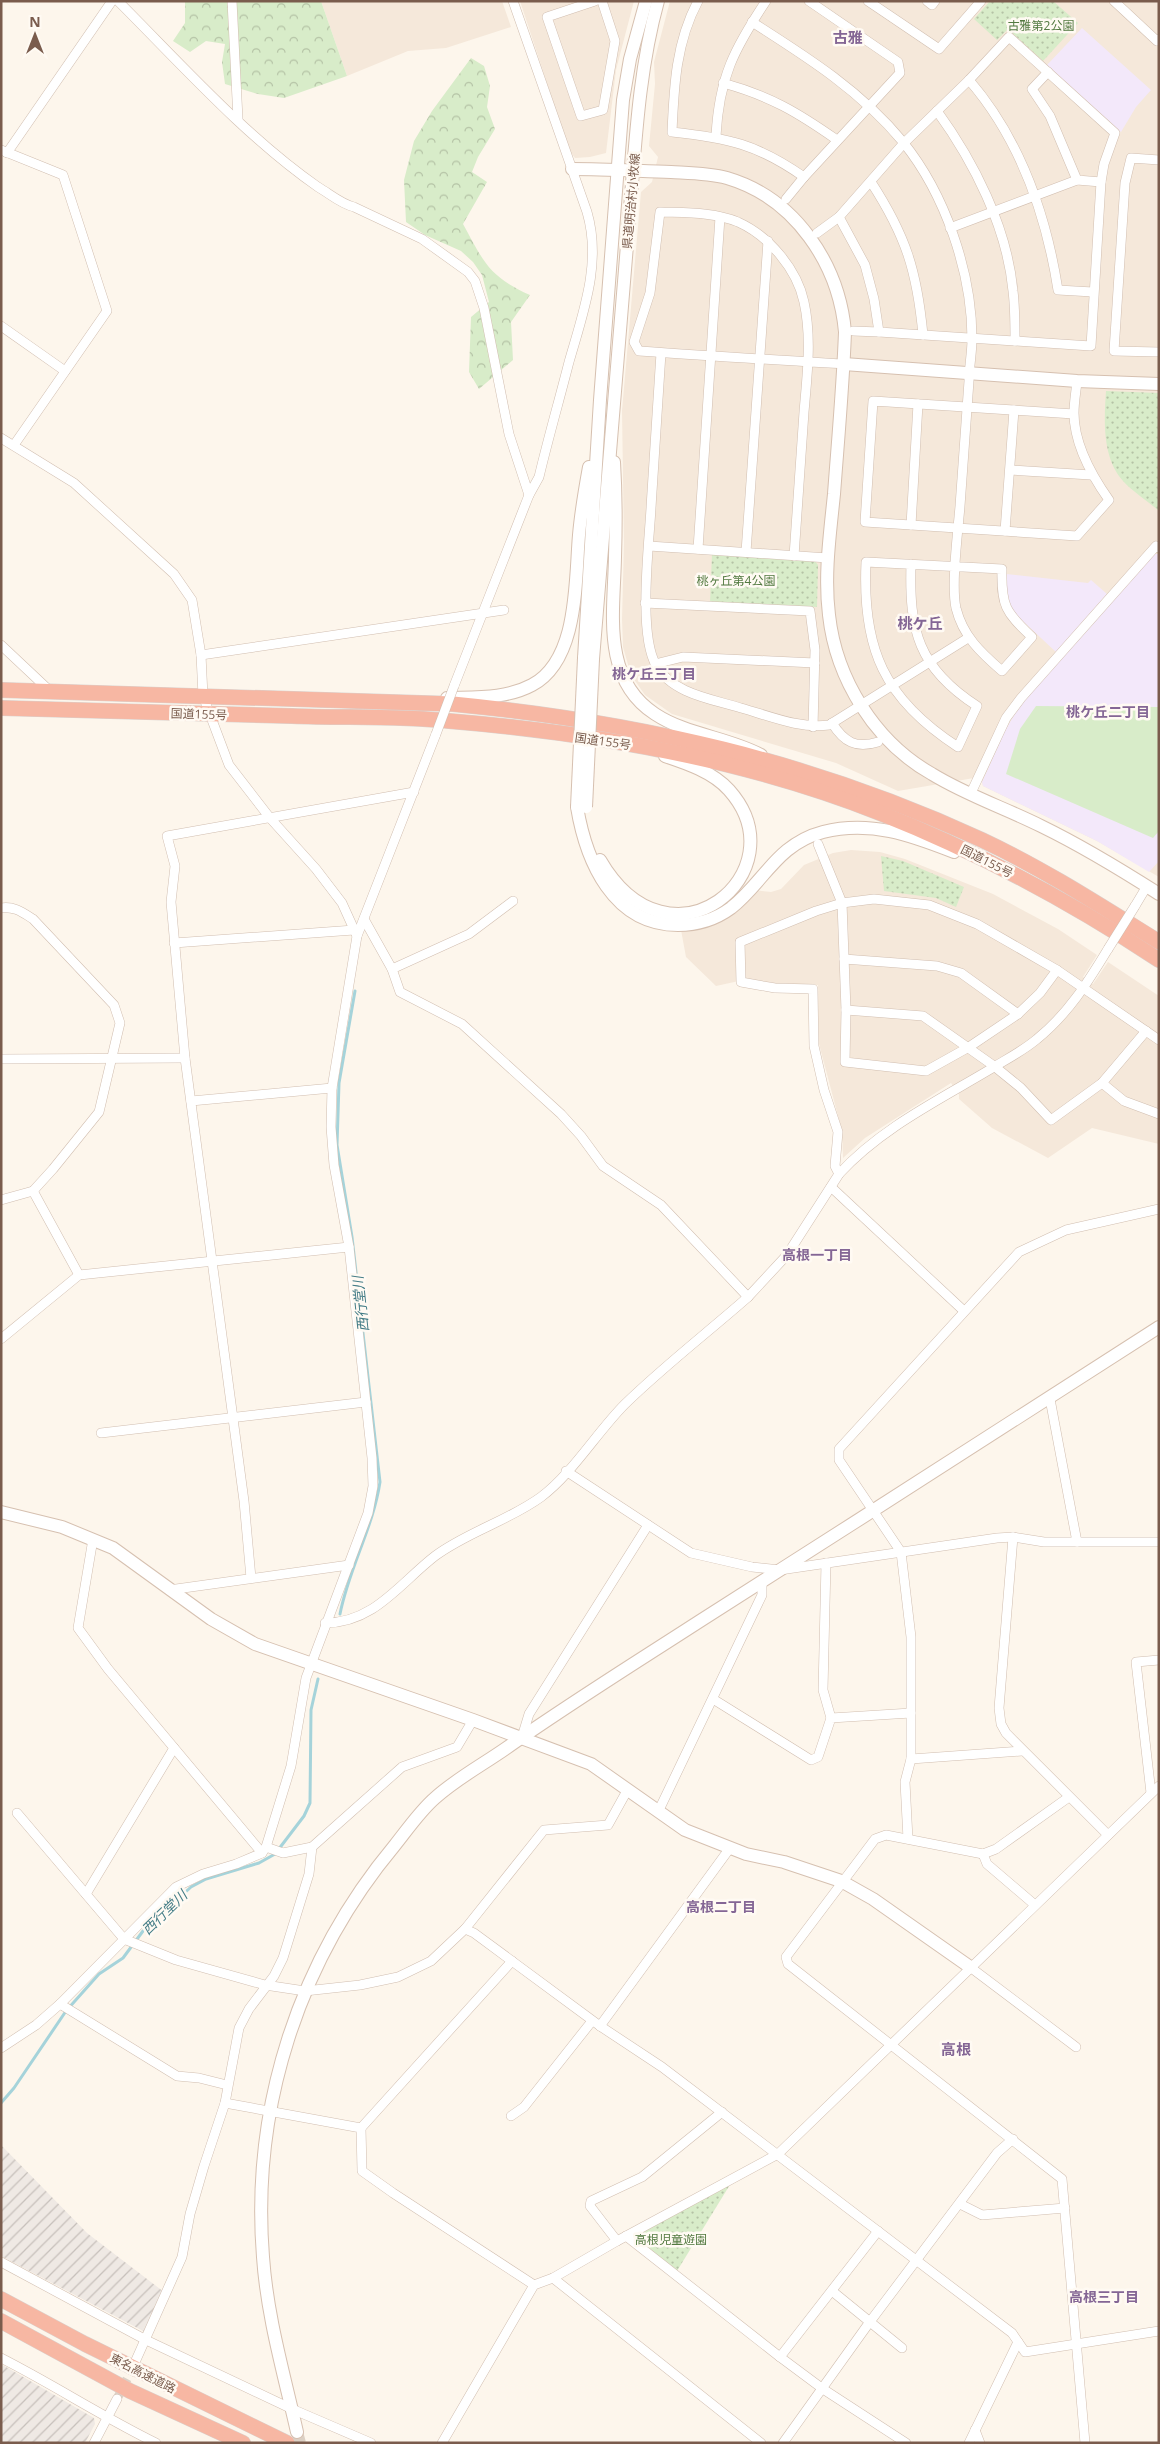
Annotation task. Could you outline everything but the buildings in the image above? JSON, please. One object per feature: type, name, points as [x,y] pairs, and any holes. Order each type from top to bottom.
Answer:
[{"type":"highway","name":"国道155号","points":[[1,690],[453,704],[511,710],[644,730],[700,742],[773,762],[881,797],[983,840],[1071,887],[1159,942]]},
{"type":"highway","name":"国道155号","points":[[1,708],[446,721],[632,745],[695,757],[757,773],[879,812],[974,853],[1055,896],[1159,960]]},
{"type":"highway","name":"東名高速道路","points":[[1,2299],[102,2353],[292,2437]]},
{"type":"highway","name":"東名高速道路","points":[[1,2321],[130,2391],[243,2443]]},
{"type":"street","points":[[14,445],[107,311],[63,175],[4,152],[112,1]]},
{"type":"street","points":[[118,1],[238,119],[302,175],[346,205],[422,239],[468,272],[475,281],[484,308],[509,434],[529,495]]},
{"type":"street","points":[[232,1],[238,119]]},
{"type":"street","points":[[264,1850],[290,1766],[306,1678],[311,1662],[334,1623],[349,1565],[368,1513],[373,1486],[349,1247],[334,1165],[331,1127],[332,1088],[356,933],[364,919],[529,495],[539,478],[588,294],[594,259],[593,231],[513,1]]},
{"type":"street","points":[[595,1],[568,5],[547,17],[581,116],[603,110],[615,41],[602,1]]},
{"type":"street","name":"県道明治村小牧線","points":[[606,401],[623,100],[630,59],[646,1]]},
{"type":"street","name":"県道明治村小牧線","points":[[606,401],[634,170],[638,102],[644,61],[658,1]]},
{"type":"street","points":[[698,1],[690,16],[680,45],[675,74],[672,132],[716,136],[762,151],[804,177]]},
{"type":"street","points":[[716,136],[718,106],[723,83],[735,50],[766,1]]},
{"type":"street","points":[[786,200],[837,140],[900,73],[898,62],[809,1]]},
{"type":"street","points":[[868,1],[939,49],[981,1]]},
{"type":"street","points":[[927,1],[932,5],[935,1]]},
{"type":"street","points":[[1114,1],[1157,41],[1159,39]]},
{"type":"street","points":[[752,22],[836,77],[870,106],[904,143],[939,200],[963,268],[972,338],[958,529],[956,566],[956,606],[968,638],[1002,671],[1032,637],[1006,611],[1002,595],[1002,569],[956,566],[911,564],[866,562],[866,620],[878,657],[892,687],[910,709],[932,730],[958,747],[977,706],[942,679],[918,640],[911,614],[911,564]]},
{"type":"street","points":[[818,233],[839,217],[904,143],[969,80],[1009,37],[1115,133],[1104,164],[1101,182],[1091,346],[853,331]]},
{"type":"street","points":[[1048,72],[1032,89],[1050,116],[1077,180]]},
{"type":"street","points":[[969,80],[985,98],[1006,132],[1035,196],[1051,246],[1058,290],[1093,292]]},
{"type":"street","points":[[723,83],[755,92],[781,103],[837,140]]},
{"type":"street","points":[[937,110],[958,140],[979,178],[993,212],[1013,290],[1015,341]]},
{"type":"street","points":[[1159,160],[1131,158],[1125,183],[1114,351],[1159,352]]},
{"type":"street","points":[[572,168],[705,174],[728,178],[775,203],[796,220],[811,238],[835,281],[843,306],[844,364],[828,558],[828,599],[831,630],[841,666],[861,705],[883,734],[904,755],[931,774],[1040,825],[1109,862],[1159,894]]},
{"type":"street","points":[[950,228],[1077,180],[1101,182]]},
{"type":"street","points":[[871,182],[890,210],[913,264],[920,294],[923,335]]},
{"type":"street","points":[[794,556],[808,362],[808,326],[804,300],[792,274],[768,241],[738,222],[706,214],[660,212],[650,293],[634,342],[639,351],[661,353],[808,362],[844,364],[1077,381],[1159,384]]},
{"type":"street","points":[[698,549],[720,217]]},
{"type":"street","points":[[839,217],[865,265],[874,299],[879,332]]},
{"type":"street","points":[[746,552],[768,241]]},
{"type":"street","points":[[1,326],[65,371]]},
{"type":"street","points":[[661,353],[645,603],[655,664],[664,676],[678,688],[697,695],[813,727],[832,723],[968,638]]},
{"type":"street","points":[[1074,414],[873,402],[865,522],[1077,536],[1109,500],[1092,475],[1077,433],[1074,414],[1077,381]]},
{"type":"street","points":[[606,401],[589,658],[582,807],[586,847],[606,886],[630,910],[660,923],[696,923],[719,916],[742,898],[776,859],[798,842],[821,832],[847,827],[876,828],[906,834],[965,856],[1055,896]]},
{"type":"street","points":[[337,700],[492,697],[516,692],[533,685],[552,668],[559,657],[569,630],[580,522],[606,401]]},
{"type":"street","points":[[606,401],[615,484],[612,620],[614,649],[624,682],[644,706],[668,722],[745,747],[773,762]]},
{"type":"street","points":[[911,525],[918,404]]},
{"type":"street","points":[[1006,531],[1014,410]]},
{"type":"street","points":[[1,438],[74,483],[174,574],[192,600],[201,655],[203,696],[229,765],[270,818],[316,869],[342,903],[356,933]]},
{"type":"street","points":[[1010,470],[1092,475]]},
{"type":"street","points":[[649,546],[828,558]]},
{"type":"street","points":[[971,793],[1006,718],[1021,698],[1156,546],[1159,548]]},
{"type":"street","points":[[645,603],[810,611],[815,663],[813,727]]},
{"type":"street","points":[[201,655],[504,610]]},
{"type":"street","points":[[1,646],[52,692]]},
{"type":"street","points":[[655,664],[683,658],[815,663]]},
{"type":"street","points":[[832,723],[842,738],[864,746],[878,742]]},
{"type":"street","points":[[582,807],[591,836],[607,872],[621,888],[646,906],[673,915],[694,913],[717,903],[733,889],[745,866],[749,836],[746,820],[728,789],[707,773],[677,760],[632,745]]},
{"type":"street","points":[[251,1578],[244,1501],[231,1417],[185,1058],[171,902],[175,866],[167,836],[414,792]]},
{"type":"street","points":[[818,844],[842,903],[846,1010],[845,1062],[926,1070],[968,1047],[1018,1014],[1040,993],[1057,970]]},
{"type":"street","points":[[334,1623],[365,1613],[388,1598],[434,1557],[457,1542],[516,1512],[542,1496],[625,1404],[748,1297],[788,1255],[839,1174],[887,1131],[1036,1040],[1058,1020],[1084,989],[1147,886]]},
{"type":"street","points":[[839,1174],[836,1166],[838,1132],[824,1090],[814,1046],[813,989],[775,988],[741,982],[740,942],[816,910],[842,903],[874,899],[929,905],[977,924],[1057,970],[1159,1040]]},
{"type":"street","points":[[392,969],[469,934],[513,901]]},
{"type":"street","points":[[1,908],[17,909],[33,919],[114,1005],[120,1024],[99,1112],[33,1191],[1,1200]]},
{"type":"street","points":[[364,919],[392,969],[400,992],[462,1024],[561,1114],[581,1136],[603,1166],[661,1204],[748,1297]]},
{"type":"street","points":[[174,943],[356,933]]},
{"type":"street","points":[[844,959],[937,966],[961,973],[1018,1014]]},
{"type":"street","points":[[846,1010],[923,1016],[994,1066],[1021,1088],[1051,1120],[1102,1083],[1146,1031]]},
{"type":"street","points":[[1,1059],[185,1058]]},
{"type":"street","points":[[1102,1083],[1124,1101],[1159,1114]]},
{"type":"street","points":[[191,1101],[332,1088]]},
{"type":"street","points":[[831,1187],[964,1311]]},
{"type":"street","points":[[33,1191],[79,1275]]},
{"type":"street","points":[[908,1839],[905,1782],[910,1758],[911,1637],[901,1552],[840,1460],[839,1449],[1019,1252],[1066,1230],[1159,1209]]},
{"type":"street","points":[[1,1339],[79,1275],[349,1247]]},
{"type":"street","points":[[292,2437],[292,2409],[271,2319],[263,2257],[261,2198],[269,2111],[289,2034],[305,1991],[320,1957],[367,1879],[434,1798],[522,1737],[762,1581],[1159,1327]]},
{"type":"street","points":[[1050,1398],[1078,1542]]},
{"type":"street","points":[[101,1433],[366,1402]]},
{"type":"street","points":[[566,1471],[691,1553],[752,1567],[780,1570],[1014,1537],[1044,1542],[1159,1542]]},
{"type":"street","points":[[1,1512],[62,1528],[113,1548],[211,1619],[256,1644],[522,1737],[591,1764],[686,1830],[730,1848],[784,1862],[841,1881],[873,1899],[970,1967],[1076,2047]]},
{"type":"street","points":[[522,1737],[529,1714],[648,1525]]},
{"type":"street","points":[[1014,1537],[999,1708],[1001,1724],[1006,1733],[1022,1751],[1108,1834]]},
{"type":"street","points":[[93,1539],[78,1628],[174,1748],[264,1850]]},
{"type":"street","points":[[712,1699],[811,1760],[818,1757],[831,1718],[823,1690],[826,1563]]},
{"type":"street","points":[[169,1590],[349,1565]]},
{"type":"street","points":[[659,1810],[762,1595],[762,1581]]},
{"type":"street","points":[[1152,1793],[1136,1662],[1159,1660]]},
{"type":"street","points":[[831,1718],[910,1712]]},
{"type":"street","points":[[1,2048],[66,2007],[130,1942],[176,1888],[203,1874],[236,1864],[264,1850],[283,1853],[312,1847],[402,1767],[457,1747],[473,1720]]},
{"type":"street","points":[[86,1894],[174,1748]]},
{"type":"street","points":[[910,1758],[1022,1751]]},
{"type":"street","points":[[442,2443],[534,2286],[553,2278],[626,2236],[778,2154],[1159,1786]]},
{"type":"street","points":[[17,1814],[130,1942],[176,1960],[265,1984],[305,1991],[360,1985],[398,1977],[431,1961],[465,1929],[544,1830],[608,1825],[628,1788]]},
{"type":"street","points":[[1069,1797],[996,1850],[983,1854],[886,1834],[874,1839],[786,1957],[788,1964],[1062,2178],[1086,2443]]},
{"type":"street","points":[[136,2360],[182,2257],[201,2176],[225,2102],[239,2028],[265,1984],[277,1970],[294,1929],[309,1874],[312,1847]]},
{"type":"street","points":[[511,2116],[524,2107],[596,2024],[730,1848]]},
{"type":"street","points":[[983,1854],[987,1864],[1035,1905]]},
{"type":"street","points":[[465,1929],[474,1933],[596,2024],[662,2067],[778,2154],[916,2262],[1012,2333],[1025,2352],[1159,2331]]},
{"type":"street","points":[[512,1961],[361,2128],[362,2171],[534,2286]]},
{"type":"street","points":[[66,2007],[177,2076],[199,2078],[227,2085]]},
{"type":"street","points":[[225,2102],[361,2128]]},
{"type":"street","points":[[617,2241],[590,2206],[592,2200],[642,2177],[722,2112]]},
{"type":"street","points":[[783,2443],[997,2153],[1013,2139]]},
{"type":"street","points":[[960,2204],[982,2215],[1065,2208]]},
{"type":"street","points":[[780,2357],[878,2231]]},
{"type":"street","points":[[626,2236],[823,2389],[906,2443]]},
{"type":"street","points":[[1,2262],[146,2340],[292,2409],[371,2443]]},
{"type":"street","points":[[553,2278],[761,2443]]},
{"type":"street","points":[[832,2292],[902,2348]]},
{"type":"street","points":[[969,2443],[1018,2342]]},
{"type":"street","points":[[1,2358],[51,2384],[107,2419],[156,2443]]},
{"type":"street","points":[[94,2443],[117,2399]]},
{"type":"street","points":[[975,2430],[980,2443]]},
{"type":"shaded area","points":[[321,1],[502,1],[511,27],[446,48],[408,51],[347,76]]},
{"type":"shaded area","points":[[520,1],[634,1],[616,70],[606,153],[575,158],[569,150]]},
{"type":"shaded area","points":[[670,1],[1159,1],[1159,877],[1097,841],[983,786],[982,782],[974,778],[898,791],[836,763],[672,714],[645,695],[631,675],[623,647],[622,619],[624,543],[622,411],[641,192],[652,182],[658,157],[649,146],[655,84],[654,62]]},
{"type":"shaded area","points":[[1082,28],[1151,90],[1136,107],[1121,132],[1047,65]]},
{"type":"shaded area","points":[[1154,554],[1159,554],[1159,861],[1149,872],[1097,841],[983,786],[982,782],[1005,731],[1020,705]]},
{"type":"shaded area","points":[[1006,574],[1088,583],[1091,580],[1107,594],[1056,652],[1011,610],[1006,595]]},
{"type":"shaded area","points":[[851,850],[880,852],[905,859],[993,894],[1058,929],[1097,955],[1083,977],[1093,984],[1108,962],[1159,996],[1159,1144],[1092,1128],[1048,1158],[992,1128],[959,1099],[959,1094],[951,1083],[865,1138],[843,1158],[842,1131],[819,1044],[818,985],[774,983],[748,979],[716,986],[686,957],[681,930],[754,890],[771,892],[781,889],[804,865],[833,853]]},
{"type":"shaded area","points":[[1,2145],[87,2233],[164,2292],[145,2332],[1,2256]]},
{"type":"shaded area","points":[[1,2364],[94,2418],[95,2424],[85,2443],[1,2443]]},
{"type":"green space","points":[[185,1],[321,1],[347,76],[284,98],[258,94],[225,84],[222,62],[225,44],[206,41],[190,52],[173,41],[185,23]]},
{"type":"green space","name":"古雅第2公園","points":[[990,1],[1053,1],[1078,23],[1043,61],[1008,29],[997,40],[974,19]]},
{"type":"green space","points":[[471,58],[484,66],[490,86],[487,107],[495,129],[478,157],[472,172],[487,182],[463,224],[489,267],[505,281],[530,295],[511,322],[513,360],[479,389],[469,372],[471,317],[489,302],[482,275],[473,262],[461,251],[425,235],[406,222],[404,180],[414,141],[432,111]]},
{"type":"green space","points":[[1106,391],[1159,393],[1159,511],[1123,481],[1111,461],[1105,426]]},
{"type":"green space","name":"桃ヶ丘第4公園","points":[[712,554],[815,561],[818,565],[817,607],[710,603]]},
{"type":"green space","points":[[1036,706],[1159,707],[1159,831],[1153,838],[1006,774],[1020,729]]},
{"type":"green space","points":[[881,856],[903,861],[964,887],[956,907],[936,898],[884,891]]},
{"type":"green space","name":"高根児童遊園","points":[[731,2183],[677,2271],[636,2239],[637,2235]]},
{"type":"waterway","name":"西行堂川","points":[[340,1614],[349,1580],[372,1516],[380,1482],[352,1237],[337,1145],[339,1083],[355,991]]},
{"type":"waterway","name":"西行堂川","points":[[1,2103],[14,2088],[66,2011],[99,1974],[123,1958],[143,1931],[191,1887],[206,1879],[259,1863],[275,1854],[304,1816],[310,1803],[311,1710],[318,1679]]},
{"type":"tunnel","points":[[117,2399],[135,2363]]},
{"type":"tunnel","points":[[297,2432],[300,2443]]},
{"type":"district","name":"古雅","points":[[848,37]]},
{"type":"district","name":"桃ケ丘","points":[[920,623]]},
{"type":"district","name":"桃ケ丘三丁目","points":[[654,673]]},
{"type":"district","name":"桃ケ丘二丁目","points":[[1108,711]]},
{"type":"district","name":"高根一丁目","points":[[817,1254]]},
{"type":"district","name":"高根二丁目","points":[[721,1906]]},
{"type":"district","name":"高根","points":[[956,2049]]},
{"type":"district","name":"高根三丁目","points":[[1104,2296]]}]
